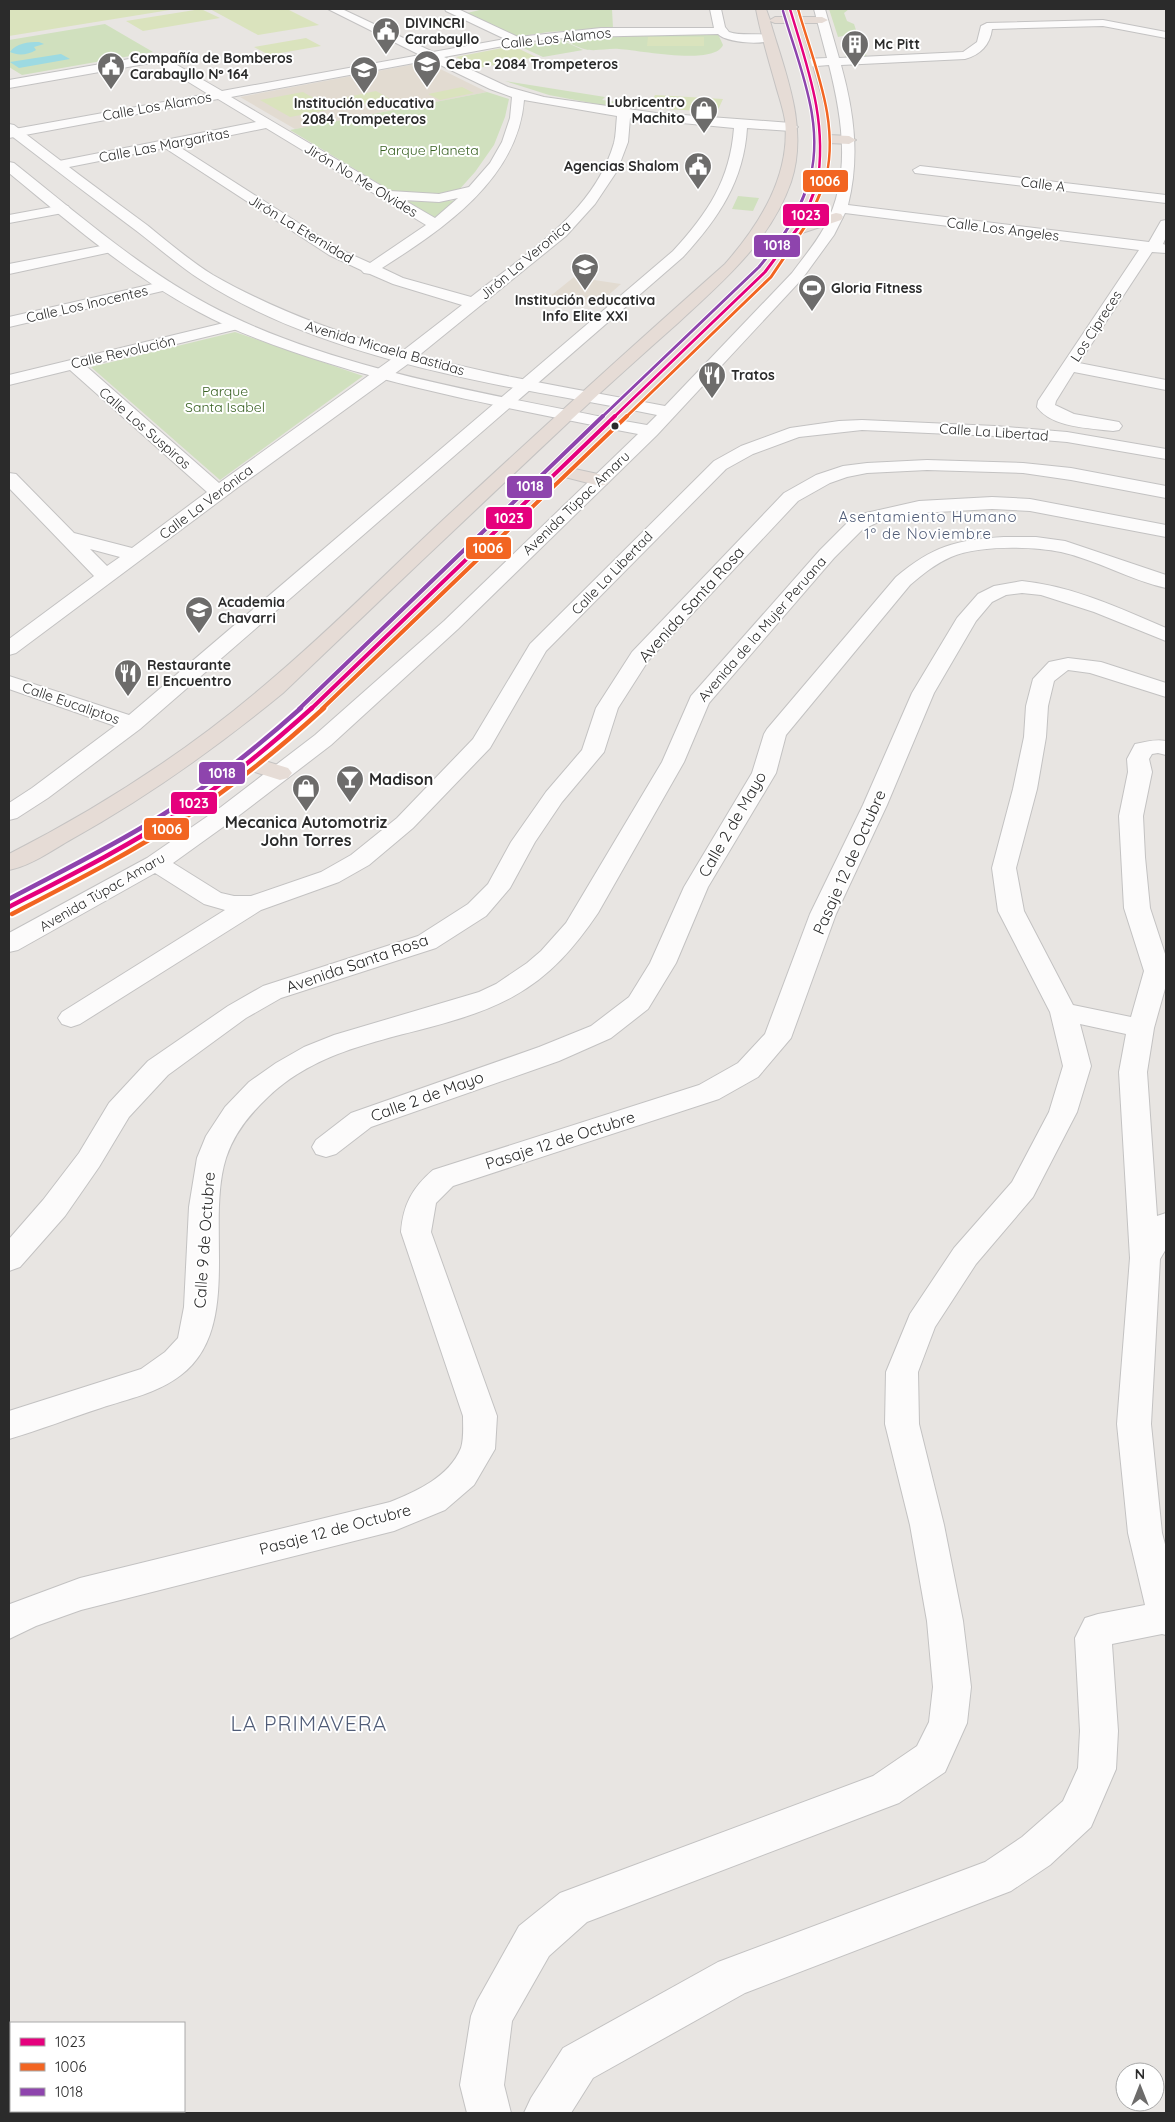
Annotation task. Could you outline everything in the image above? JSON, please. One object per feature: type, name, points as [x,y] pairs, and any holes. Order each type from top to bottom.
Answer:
[{"type":"highway","points":[[9,863],[51,842],[157,778],[248,711],[586,396],[730,267],[743,252],[779,195],[791,150],[791,126],[762,14],[820,14]]},
{"type":"highway","name":"Avenida Túpac Amaru","points":[[9,907],[92,864],[190,806],[295,725],[557,470],[765,272],[799,229],[812,199],[818,175],[823,139],[821,118],[792,14]]},
{"type":"highway","points":[[823,139],[849,140]]},
{"type":"highway","points":[[799,229],[838,212]]},
{"type":"highway","points":[[557,470],[600,480]]},
{"type":"highway","points":[[249,762],[280,773]]},
{"type":"street","points":[[334,9],[501,89],[518,95],[624,114],[741,124],[791,126]]},
{"type":"street","points":[[454,10],[472,9]]},
{"type":"street","points":[[716,9],[720,31]]},
{"type":"street","points":[[454,10],[516,40]]},
{"type":"street","name":"Avenida Túpac Amaru","points":[[9,944],[156,863],[323,740],[451,625],[651,431],[797,276],[814,253],[838,212],[848,165],[848,115],[820,14]]},
{"type":"street","points":[[617,16],[618,31]]},
{"type":"street","points":[[805,62],[965,55],[978,49],[983,44],[985,22],[1103,23],[1166,35]]},
{"type":"street","name":"Calle Los Alamos","points":[[11,131],[220,95],[516,40],[618,31],[720,31],[724,35],[734,37],[769,38]]},
{"type":"street","name":"Jirón No Me Olvides","points":[[9,84],[158,58],[436,225]]},
{"type":"street","points":[[369,270],[436,225],[474,190],[493,167],[506,145],[516,119],[518,95]]},
{"type":"street","name":"Jirón La Veronica","points":[[406,357],[560,233],[590,201],[610,171],[621,142],[624,114]]},
{"type":"street","name":"Calle Las Margaritas","points":[[59,165],[268,124]]},
{"type":"street","points":[[9,813],[40,793],[132,724],[508,403],[678,254],[700,231],[730,184],[740,144],[741,124]]},
{"type":"street","name":"Avenida Micaela Bastidas","points":[[11,131],[59,165],[206,277],[236,295],[276,314],[334,336],[406,357],[669,412]]},
{"type":"street","name":"Jirón La Eternidad","points":[[167,144],[313,239],[369,270],[398,281],[473,303]]},
{"type":"street","name":"Calle A","points":[[920,170],[1166,199]]},
{"type":"street","name":"Avenida Micaela Bastidas","points":[[12,171],[63,208],[111,248],[166,286],[236,325],[289,345],[382,374],[508,403],[651,431]]},
{"type":"street","points":[[386,194],[432,198],[474,190]]},
{"type":"street","points":[[9,219],[63,208]]},
{"type":"street","name":"Calle Los Angeles","points":[[838,212],[1156,248]]},
{"type":"street","name":"Los Cipreces","points":[[1046,406],[1070,366],[1156,248],[1166,224]]},
{"type":"street","points":[[9,269],[111,248]]},
{"type":"street","name":"Calle Los Inocentes","points":[[9,322],[166,286]]},
{"type":"street","name":"Calle Revolución","points":[[9,380],[236,325]]},
{"type":"street","name":"Calle La Verónica","points":[[9,649],[218,492],[406,357]]},
{"type":"street","name":"Calle Los Suspiros","points":[[73,364],[218,492]]},
{"type":"street","points":[[1070,366],[1166,385]]},
{"type":"street","name":"Calle La Libertad","points":[[1046,406],[1053,413],[1068,418],[1130,430]]},
{"type":"street","name":"Calle La Libertad","points":[[156,863],[213,899],[234,904],[252,904],[330,877],[360,860],[405,823],[482,742],[513,692],[537,648],[589,598],[681,502],[720,466],[747,450],[796,432],[862,425],[1058,436],[1166,454]]},
{"type":"street","name":"Avenida Santa Rosa","points":[[9,1259],[59,1202],[89,1160],[119,1110],[158,1068],[237,1012],[272,992],[427,942],[477,910],[498,888],[523,842],[554,797],[593,752],[607,708],[640,657],[791,496],[823,478],[843,472],[867,468],[927,465],[1023,468],[1071,474],[1166,492]]},
{"type":"street","points":[[9,478],[64,536],[106,576]]},
{"type":"street","name":"Avenida de la Mujer Peruana","points":[[586,913],[673,762],[698,701],[814,568],[855,526],[873,518],[911,508],[992,503],[1030,505],[1166,531]]},
{"type":"street","points":[[64,536],[135,555]]},
{"type":"street","name":"Calle 2 de Mayo","points":[[326,1147],[361,1120],[441,1090],[549,1054],[601,1032],[639,1003],[663,963],[696,887],[764,773],[775,734],[903,581],[925,563],[946,552],[972,545],[1036,543],[1065,548],[1166,582]]},
{"type":"street","name":"Pasaje 12 de Octubre","points":[[9,1623],[23,1615],[80,1594],[394,1516],[433,1500],[462,1476],[478,1449],[480,1416],[416,1232],[417,1213],[426,1192],[443,1178],[709,1092],[748,1070],[777,1038],[823,914],[876,805],[923,693],[967,618],[985,598],[1001,590],[1022,587],[1044,589],[1101,608],[1166,634]]},
{"type":"street","points":[[489,2113],[482,2084],[492,2016],[534,1942],[574,1906],[885,1790],[931,1759],[948,1723],[952,1688],[944,1611],[927,1525],[902,1424],[902,1372],[921,1323],[965,1256],[1023,1189],[1062,1112],[1077,1066],[1063,1012],[1011,911],[1004,868],[1025,789],[1035,737],[1037,706],[1044,678],[1057,666],[1068,664],[1082,665],[1166,690]]},
{"type":"street","name":"Calle Eucaliptos","points":[[9,682],[132,724]]},
{"type":"street","points":[[546,2113],[578,2063],[733,1977],[997,1877],[1036,1851],[1077,1814],[1097,1769],[1099,1731],[1093,1638],[1098,1630],[1166,1618],[1146,1533],[1134,1424],[1144,1258],[1133,1072],[1141,1028],[1162,968],[1137,908],[1131,816],[1140,772],[1138,759],[1142,749],[1158,746],[1166,748]]},
{"type":"street","points":[[71,1018],[252,904]]},
{"type":"street","name":"Calle 9 de Octubre","points":[[9,1425],[152,1378],[173,1365],[190,1346],[196,1330],[201,1297],[206,1174],[216,1142],[235,1114],[258,1091],[285,1070],[318,1050],[357,1036],[472,1005],[514,985],[547,962],[572,935],[586,913]]},
{"type":"street","points":[[1063,1012],[1141,1028]]},
{"type":"street","points":[[1144,1258],[1166,1224]]},
{"type":"shaded area","name":"Institución educativa 2084 Trompeteros","points":[[426,62],[487,92],[295,129],[240,97]]},
{"type":"shaded area","name":"Institución educativa Info Elite XXI","points":[[574,277],[621,284],[596,306],[548,298]]},
{"type":"green space","points":[[9,9],[176,9],[9,36]]},
{"type":"green space","points":[[201,9],[220,18],[143,31],[126,21]]},
{"type":"green space","points":[[210,9],[287,9],[319,25],[258,35]]},
{"type":"green space","points":[[484,9],[612,9],[613,28],[548,32],[518,37],[467,13]]},
{"type":"green space","points":[[829,9],[849,9],[844,13],[847,21],[854,24],[857,33],[838,37]]},
{"type":"green space","points":[[105,24],[153,52],[22,75],[9,67],[9,40]]},
{"type":"green space","points":[[718,34],[723,45],[717,51],[706,55],[691,56],[619,49],[588,50],[559,38],[578,36]]},
{"type":"green space","points":[[648,37],[704,37],[704,46],[647,46]]},
{"type":"green space","points":[[306,38],[321,46],[269,55],[254,47]]},
{"type":"green space","points":[[561,40],[583,50],[543,57],[519,46]]},
{"type":"green space","points":[[861,41],[867,57],[846,58],[842,47]]},
{"type":"green space","points":[[513,46],[536,57],[478,68],[456,57]]},
{"type":"green space","points":[[505,81],[605,97],[602,100],[619,102],[612,107],[549,95]]},
{"type":"green space","points":[[462,87],[474,93],[440,100],[428,94]]},
{"type":"green space","points":[[376,91],[390,99],[353,106],[338,99]]},
{"type":"green space","points":[[303,92],[333,109],[290,117],[260,100]]},
{"type":"green space","name":"Parque Planeta","points":[[487,92],[509,99],[505,117],[494,145],[475,172],[458,191],[446,194],[424,196],[393,192],[290,130]]},
{"type":"green space","points":[[655,95],[723,99],[717,112],[648,108]]},
{"type":"green space","points":[[738,196],[759,198],[753,211],[732,209]]},
{"type":"green space","points":[[458,200],[437,220],[405,201],[435,202]]},
{"type":"green space","name":"Parque Santa Isabel","points":[[235,332],[363,376],[220,480],[91,367]]},
{"type":"water","points":[[39,42],[44,44],[34,47],[36,50],[30,53],[10,52],[19,45]]},
{"type":"water","points":[[61,54],[70,59],[19,68],[10,62]]},
{"type":"transit line","name":"1023","points":[[9,907],[157,827],[204,796],[270,745],[362,661],[765,272],[803,221],[817,187],[821,162],[821,136],[818,111],[790,9]]},
{"type":"transit line","name":"1006","points":[[12,914],[161,833],[208,802],[277,749],[374,660],[771,277],[797,241],[818,203],[829,161],[831,139],[828,116],[798,9]]},
{"type":"transit line","name":"1018","points":[[9,899],[108,847],[156,819],[202,788],[267,737],[359,653],[564,453],[759,267],[780,242],[800,209],[812,173],[815,148],[814,119],[783,11]]},
{"type":"place","name":"DIVINCRI Carabayllo","points":[[386,55]]},
{"type":"place","name":"Mc Pitt","points":[[855,68]]},
{"type":"place","name":"Ceba - 2084 Trompeteros","points":[[427,88]]},
{"type":"place","name":"Compañía de Bomberos Carabayllo Nº 164","points":[[111,90]]},
{"type":"place","name":"Institución educativa 2084 Trompeteros","points":[[364,94]]},
{"type":"place","name":"Lubricentro Machito","points":[[704,134]]},
{"type":"place","name":"Agencias Shalom","points":[[698,190]]},
{"type":"place","name":"Institución educativa Info Elite XXI","points":[[585,291]]},
{"type":"place","name":"Gloria Fitness","points":[[812,312]]},
{"type":"place","name":"Tratos","points":[[712,399]]},
{"type":"place","name":"Academia Chavarri","points":[[199,634]]},
{"type":"place","name":"Restaurante El Encuentro","points":[[128,697]]},
{"type":"place","name":"Madison","points":[[350,803]]},
{"type":"place","name":"Mecanica Automotriz John Torres","points":[[306,812]]},
{"type":"district","name":"Asentamiento Humano 1º de Noviembre","points":[[928,524]]},
{"type":"district","name":"LA PRIMAVERA","points":[[309,1723]]}]
